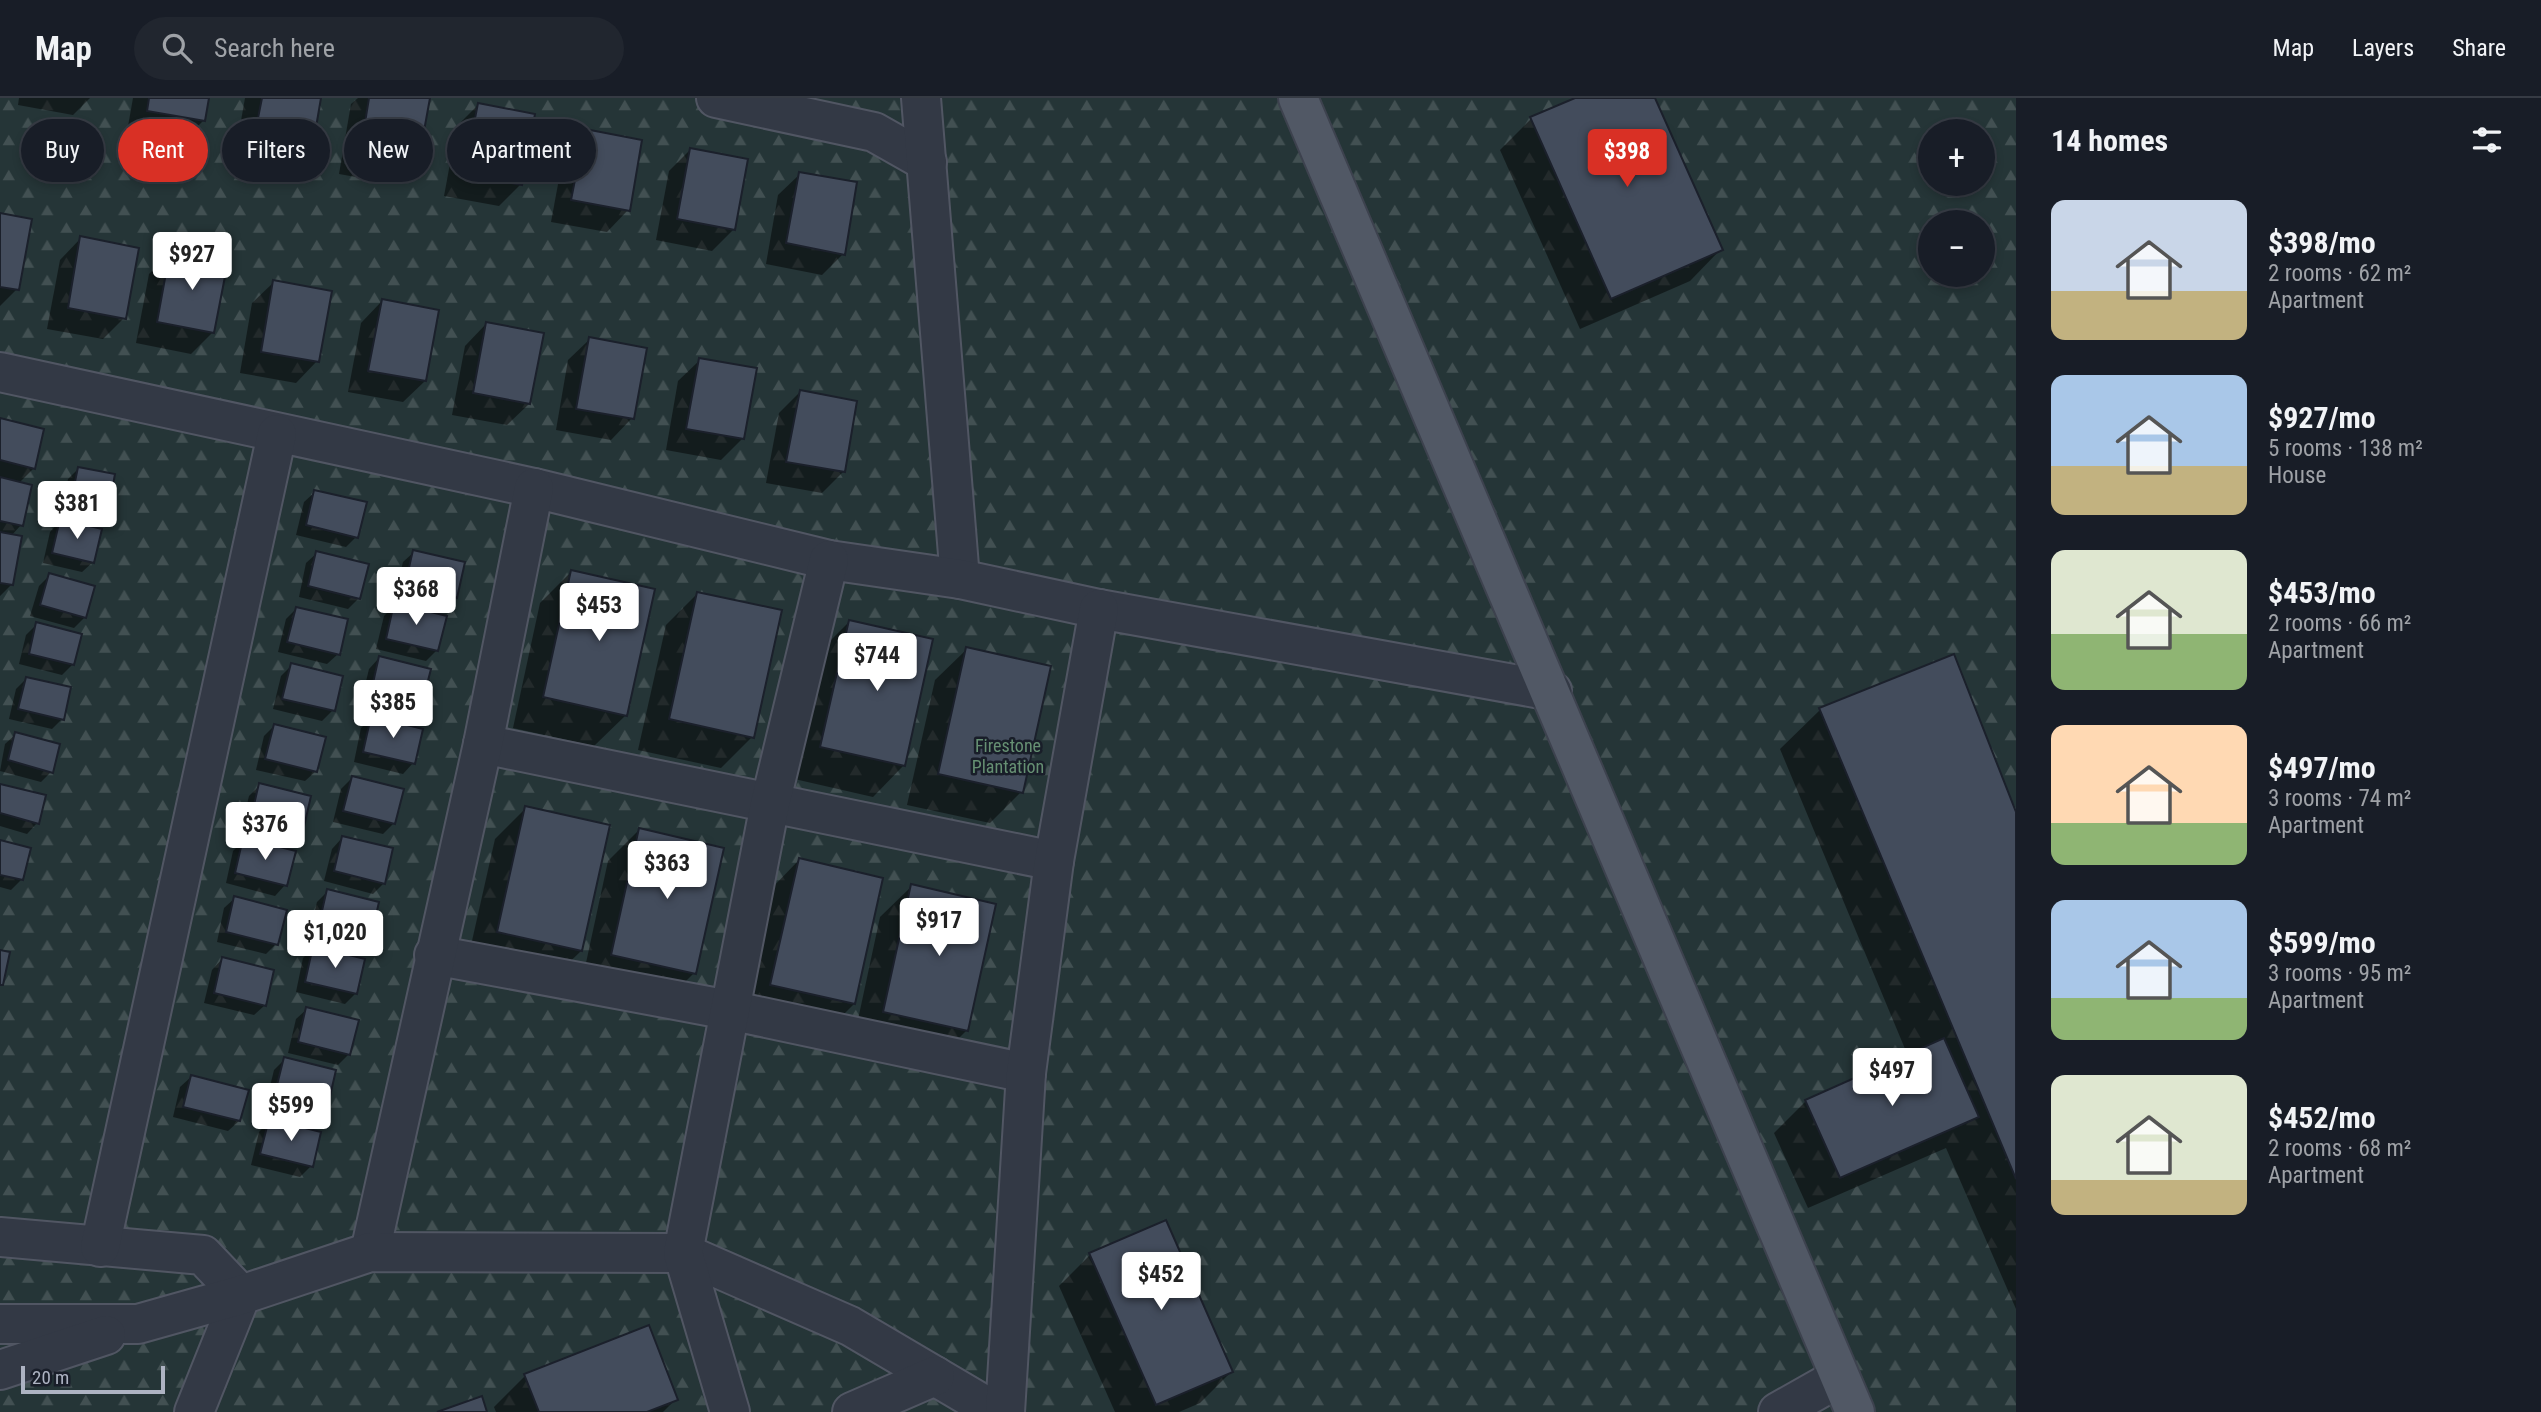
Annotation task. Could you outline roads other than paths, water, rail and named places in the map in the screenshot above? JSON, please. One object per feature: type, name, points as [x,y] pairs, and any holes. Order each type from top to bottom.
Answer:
[{"type":"main road","points":[[1298,98],[1552,691],[1855,1412]]},
{"type":"street","points":[[716,98],[874,132],[927,162]]},
{"type":"street","points":[[920,98],[960,579]]},
{"type":"street","points":[[0,372],[534,488],[829,560],[960,579],[1099,609],[1552,691]]},
{"type":"street","points":[[100,1247],[277,434]]},
{"type":"street","points":[[370,1252],[483,744],[534,488]]},
{"type":"street","points":[[730,1412],[683,1253],[770,804],[829,560]]},
{"type":"street","points":[[1005,1412],[1026,1073],[1054,861],[1099,609]]},
{"type":"street","points":[[483,744],[1054,861]]},
{"type":"street","points":[[434,955],[729,1010],[1026,1073]]},
{"type":"street","points":[[0,1237],[203,1255],[242,1295]]},
{"type":"street","points":[[0,1370],[370,1252],[683,1253],[850,1326],[996,1412]]},
{"type":"street","points":[[194,1412],[242,1295]]},
{"type":"street","points":[[0,1324],[138,1324]]},
{"type":"street","points":[[852,1412],[935,1376]]},
{"type":"street","points":[[1778,1412],[1840,1377]]},
{"type":"park label","name":"Firestone Plantation","points":[[1008,755]]}]
